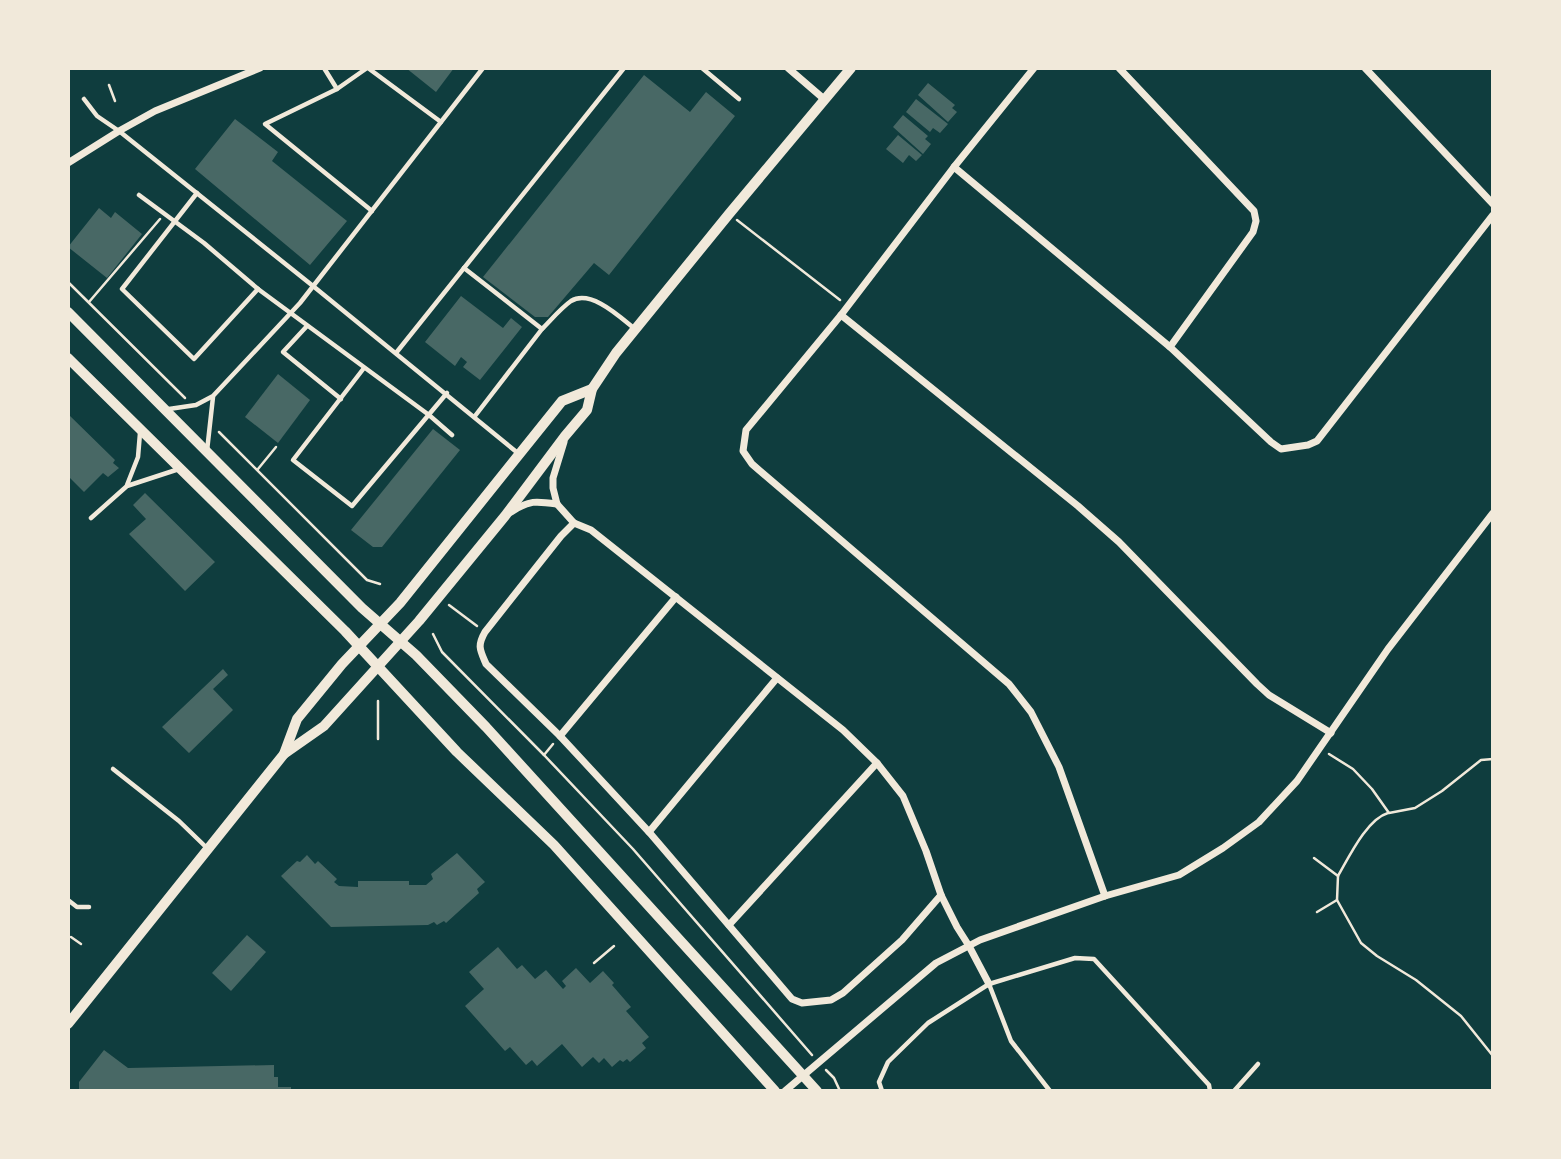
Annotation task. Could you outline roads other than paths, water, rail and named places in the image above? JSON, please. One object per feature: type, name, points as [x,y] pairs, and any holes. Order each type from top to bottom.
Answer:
[{"type":"main road","points":[[68,312],[362,608],[416,655],[486,727],[817,1091]]},
{"type":"main road","points":[[68,358],[359,646],[457,752],[554,845],[775,1091]]},
{"type":"street","points":[[68,163],[155,111],[260,68]]},
{"type":"street","points":[[788,68],[824,99]]},
{"type":"street","points":[[68,1024],[284,754],[324,726],[401,641],[505,516],[587,410],[592,389],[635,329],[851,68]]},
{"type":"street","points":[[1034,68],[841,315],[746,430],[743,451],[751,464],[1009,684],[1031,712],[1059,766],[1105,896]]},
{"type":"street","points":[[1119,68],[1254,211],[1256,221],[1253,232],[1170,347]]},
{"type":"street","points":[[1365,68],[1493,204]]},
{"type":"street","points":[[954,167],[1170,347],[1281,449],[1317,441],[1493,215]]},
{"type":"street","points":[[841,315],[1119,542],[1263,690],[1331,733]]},
{"type":"street","points":[[284,754],[297,719],[342,664],[400,603],[562,401],[592,389]]},
{"type":"street","points":[[565,436],[552,478],[557,504],[574,523],[591,530],[843,730],[877,763],[903,796],[941,895],[989,984]]},
{"type":"street","points":[[505,516],[534,501],[557,504]]},
{"type":"street","points":[[785,1091],[936,963],[980,940],[1105,896],[1179,875],[1259,822],[1297,781],[1388,649],[1493,513]]},
{"type":"street","points":[[574,523],[485,632],[479,642],[480,651],[486,664],[560,736],[649,832],[792,999],[802,1003],[831,1000],[843,993],[902,940],[941,895]]},
{"type":"street","points":[[560,736],[676,597]]},
{"type":"street","points":[[649,832],[777,678]]},
{"type":"street","points":[[729,925],[877,763]]},
{"type":"lane","points":[[324,68],[337,89]]},
{"type":"lane","points":[[372,211],[265,124],[337,89],[368,68],[441,122]]},
{"type":"lane","points":[[166,410],[197,404],[213,396],[291,314],[483,68]]},
{"type":"lane","points":[[396,353],[624,68]]},
{"type":"lane","points":[[702,68],[739,99]]},
{"type":"lane","points":[[84,99],[97,116],[447,393],[519,454]]},
{"type":"lane","points":[[197,193],[122,289],[194,359],[258,289]]},
{"type":"lane","points":[[139,195],[204,243],[258,289],[429,415],[452,435]]},
{"type":"lane","points":[[464,268],[542,329]]},
{"type":"lane","points":[[475,416],[542,329],[573,300],[589,298],[608,308],[635,329]]},
{"type":"lane","points":[[307,326],[283,352],[341,399]]},
{"type":"lane","points":[[364,368],[292,460],[352,506],[447,393]]},
{"type":"lane","points":[[207,451],[213,396]]},
{"type":"lane","points":[[127,486],[138,457],[140,430]]},
{"type":"lane","points":[[91,518],[127,486],[179,469]]},
{"type":"lane","points":[[113,769],[179,821],[208,849]]},
{"type":"lane","points":[[68,900],[77,907],[89,907]]},
{"type":"lane","points":[[882,1091],[879,1083],[888,1062],[928,1023],[989,984],[1075,958],[1094,959],[1209,1086],[1210,1091]]},
{"type":"lane","points":[[989,984],[1011,1041],[1050,1091]]},
{"type":"lane","points":[[1234,1091],[1258,1064]]}]
